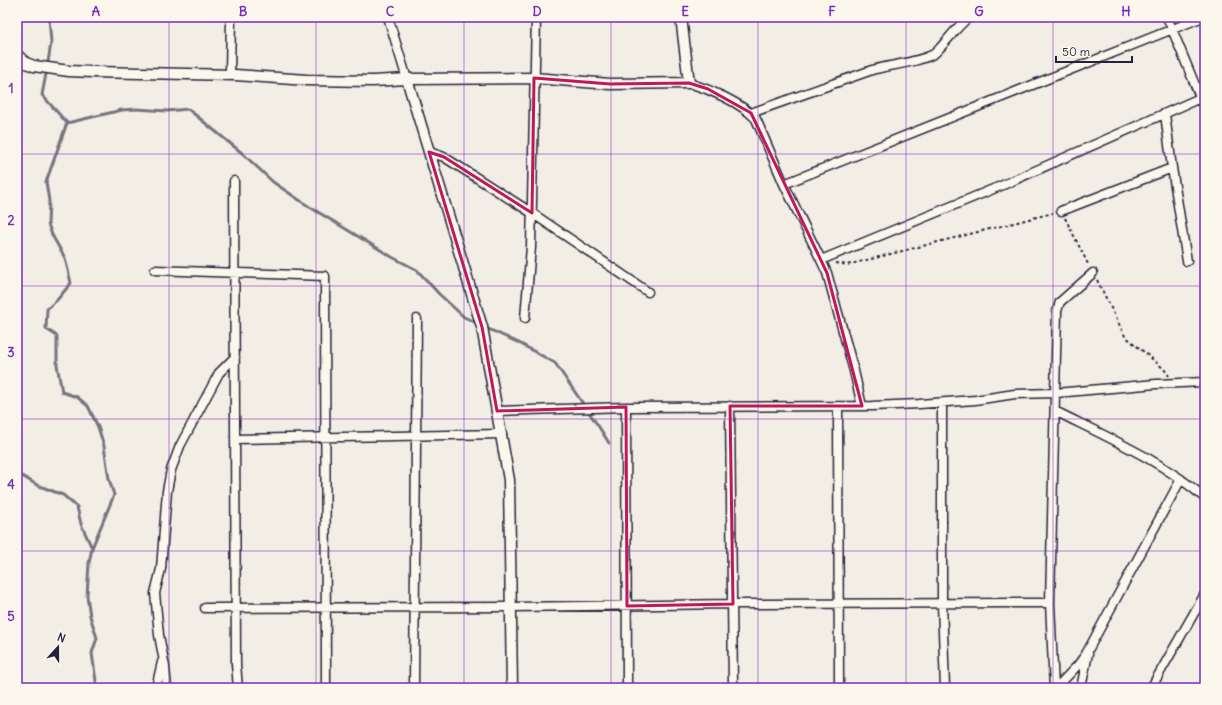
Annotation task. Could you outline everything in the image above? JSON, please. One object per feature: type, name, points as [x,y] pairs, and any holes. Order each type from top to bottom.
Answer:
[{"type":"street","points":[[230,75],[231,17]]},
{"type":"street","points":[[388,17],[482,327],[502,434],[509,480],[512,688]]},
{"type":"street","points":[[526,318],[531,247],[536,17]]},
{"type":"street","points":[[681,17],[689,83]]},
{"type":"street","points":[[751,113],[887,65],[926,58],[934,54],[969,17]]},
{"type":"street","points":[[1167,17],[1205,109]]},
{"type":"street","points":[[784,184],[1203,17]]},
{"type":"street","points":[[17,55],[26,63],[34,66],[69,71],[230,75],[307,80],[534,78],[610,84],[689,83],[708,89],[751,113],[756,119],[784,184],[827,273],[862,406]]},
{"type":"street","points":[[821,260],[1003,185],[1200,98]]},
{"type":"street","points":[[1165,114],[1187,262]]},
{"type":"street","points":[[429,152],[444,157],[532,212],[648,292]]},
{"type":"street","points":[[1061,211],[1172,168]]},
{"type":"street","points":[[234,181],[236,664],[238,688]]},
{"type":"street","points":[[155,270],[325,276],[326,688]]},
{"type":"street","points":[[1055,688],[1050,603],[1057,312],[1060,302],[1092,272]]},
{"type":"street","points":[[414,688],[417,319]]},
{"type":"street","points":[[167,688],[159,635],[155,593],[161,568],[167,491],[171,470],[180,446],[219,373],[235,357]]},
{"type":"street","points":[[497,411],[626,407],[862,406],[942,403],[1015,394],[1056,393],[1156,384],[1205,382]]},
{"type":"street","points":[[942,403],[942,603],[945,688]]},
{"type":"street","points":[[730,406],[733,688]]},
{"type":"street","points":[[838,406],[839,688]]},
{"type":"street","points":[[626,407],[628,688]]},
{"type":"street","points":[[1055,411],[1145,456],[1181,479],[1205,498]]},
{"type":"street","points":[[236,439],[502,434]]},
{"type":"street","points":[[1055,688],[1078,666],[1090,647],[1181,479]]},
{"type":"street","points":[[1151,688],[1205,594]]},
{"type":"street","points":[[205,608],[1050,603]]},
{"type":"street","points":[[1082,688],[1090,647]]},
{"type":"street","points":[[156,688],[163,658]]},
{"type":"path","points":[[821,260],[847,265],[1061,211],[1125,336],[1164,369],[1176,384]]},
{"type":"highlighted area","points":[[534,78],[610,84],[689,83],[708,89],[751,113],[827,273],[862,406],[730,406],[733,604],[627,606],[626,407],[497,411],[482,327],[429,152],[444,157],[532,213]]},
{"type":"waterway","points":[[48,62],[51,43],[49,17]]},
{"type":"waterway","points":[[46,74],[42,95],[67,123],[46,182],[49,201],[48,224],[52,235],[65,258],[71,283],[57,300],[47,309],[46,329],[57,336],[57,365],[62,392],[77,397],[88,406],[98,427],[104,446],[109,479],[114,495],[92,548],[89,563],[87,596],[90,616],[97,638],[92,653],[97,688]]},
{"type":"waterway","points":[[67,123],[122,110],[136,109],[167,111],[188,109],[242,153],[273,182],[308,206],[392,257],[417,270],[439,294],[464,317],[479,324]]},
{"type":"waterway","points":[[484,327],[519,343],[555,363],[609,443]]},
{"type":"waterway","points":[[17,473],[37,485],[63,495],[77,507],[81,524],[92,548]]}]
